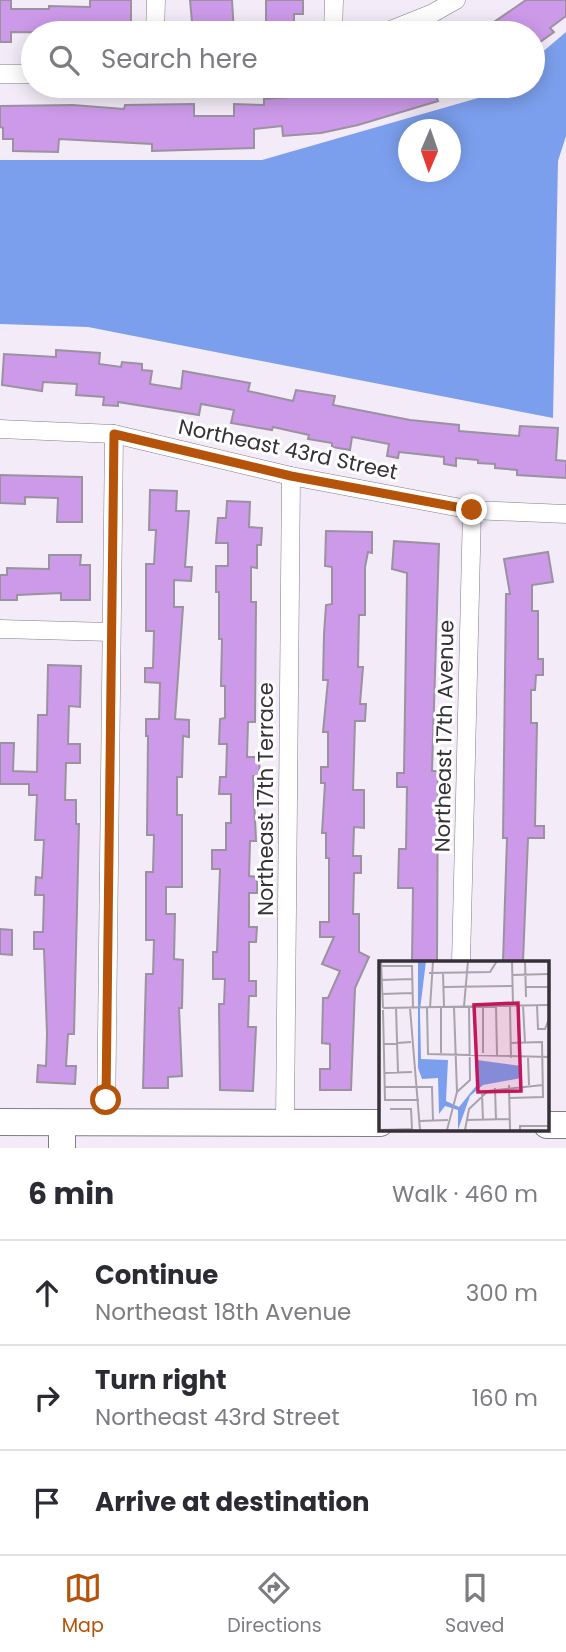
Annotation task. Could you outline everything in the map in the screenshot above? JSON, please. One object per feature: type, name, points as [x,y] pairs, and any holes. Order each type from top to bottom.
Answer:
[{"type":"street","points":[[155,21],[156,0]]},
{"type":"street","points":[[333,21],[334,0]]},
{"type":"street","points":[[413,21],[456,0]]},
{"type":"street","points":[[0,74],[21,74]]},
{"type":"street","name":"Northeast 43rd Street","points":[[0,429],[114,434],[291,476],[472,510],[566,514]]},
{"type":"street","points":[[106,1122],[114,434]]},
{"type":"street","name":"Northeast 17th Terrace","points":[[285,1122],[291,476]]},
{"type":"street","name":"Northeast 17th Avenue","points":[[461,961],[472,510]]},
{"type":"street","points":[[0,629],[111,632]]},
{"type":"street","points":[[0,1122],[62,1135],[106,1122],[379,1123]]},
{"type":"street","points":[[548,1125],[566,1125]]},
{"type":"water","points":[[566,32],[566,136],[558,161],[553,418],[88,327],[0,324],[0,160],[262,160],[398,121],[398,182],[461,182],[461,119],[405,119],[478,98],[545,98],[545,50]]},
{"type":"building","points":[[0,0],[11,0],[11,9],[49,9],[49,6],[90,7],[90,0],[131,0],[131,21],[21,21],[21,32],[11,32],[11,42],[0,42]]},
{"type":"building","points":[[190,0],[232,0],[233,21],[192,21]]},
{"type":"building","points":[[266,0],[303,0],[303,14],[294,14],[294,21],[266,21]]},
{"type":"building","points":[[526,0],[566,0],[566,16],[550,28],[554,32],[545,38],[545,21],[495,21]]},
{"type":"building","points":[[437,98],[438,101],[321,133],[283,136],[282,126],[254,129],[254,148],[152,151],[152,144],[59,139],[58,152],[13,151],[13,139],[3,139],[3,128],[0,127],[0,106],[73,105],[124,109],[125,105],[194,104],[194,116],[234,116],[234,104],[264,105],[264,99]]},
{"type":"building","points":[[56,350],[100,353],[99,364],[121,367],[122,362],[142,364],[142,370],[152,371],[150,384],[181,389],[183,371],[250,383],[248,391],[293,401],[296,390],[335,396],[333,405],[410,420],[459,425],[459,431],[519,436],[520,426],[558,428],[556,460],[566,461],[566,478],[517,475],[517,470],[495,468],[495,464],[478,463],[478,460],[456,458],[456,466],[444,464],[444,457],[399,452],[398,458],[387,456],[389,444],[352,437],[350,450],[332,447],[332,443],[308,439],[309,435],[273,427],[272,430],[231,423],[234,410],[201,404],[199,415],[118,402],[118,406],[103,405],[104,397],[76,395],[77,384],[43,382],[42,391],[2,385],[4,354],[56,357]]},
{"type":"building","points":[[0,475],[82,477],[82,522],[57,522],[58,498],[25,497],[25,504],[0,503]]},
{"type":"building","points":[[150,490],[177,491],[176,511],[189,511],[185,567],[192,567],[191,581],[174,580],[174,607],[183,607],[175,719],[189,720],[189,737],[183,736],[182,777],[177,777],[177,815],[182,815],[182,887],[166,887],[166,914],[175,914],[174,959],[183,960],[182,1008],[179,1008],[182,1076],[168,1077],[168,1088],[143,1088],[146,974],[153,974],[154,940],[146,940],[146,872],[153,872],[154,835],[147,835],[146,719],[159,719],[160,683],[145,682],[145,668],[153,668],[154,631],[146,631],[146,564],[154,564],[156,530],[149,530]]},
{"type":"building","points":[[227,501],[250,502],[249,527],[262,528],[261,545],[257,545],[257,568],[251,567],[251,602],[256,602],[255,722],[248,722],[247,757],[260,757],[259,776],[253,776],[256,841],[250,841],[249,876],[257,877],[257,893],[249,893],[249,927],[257,927],[256,942],[249,942],[249,981],[256,981],[256,996],[249,996],[248,1027],[256,1027],[253,1091],[220,1090],[219,1004],[224,1004],[225,979],[213,979],[213,952],[217,952],[220,869],[212,869],[212,850],[226,850],[226,823],[231,823],[231,794],[219,794],[220,777],[226,777],[227,744],[219,744],[220,719],[225,718],[225,686],[221,686],[222,639],[219,639],[219,592],[216,592],[216,566],[228,566],[228,543],[216,543],[218,518],[226,518]]},
{"type":"building","points":[[326,531],[372,532],[372,553],[368,552],[365,567],[365,615],[359,615],[358,667],[363,667],[360,704],[366,704],[365,721],[355,721],[353,790],[364,790],[364,828],[354,827],[353,856],[361,856],[361,873],[354,873],[353,914],[359,914],[359,952],[369,957],[355,988],[351,1090],[320,1090],[320,1069],[330,1069],[330,1044],[322,1043],[323,998],[328,998],[340,971],[322,964],[334,937],[320,937],[320,922],[329,922],[329,858],[326,858],[326,833],[322,833],[325,783],[321,783],[321,767],[328,767],[328,732],[323,732],[328,680],[323,680],[324,634],[326,605],[332,604],[332,567],[325,566]]},
{"type":"building","points":[[394,541],[439,544],[432,771],[438,771],[437,961],[412,961],[413,888],[398,888],[399,849],[406,849],[407,787],[397,787],[397,773],[404,773],[407,573],[392,569]]},
{"type":"building","points":[[548,552],[553,582],[532,585],[532,611],[538,611],[538,659],[543,659],[543,675],[536,675],[535,690],[531,690],[531,723],[537,723],[535,826],[544,826],[544,838],[528,838],[523,961],[503,961],[507,838],[503,838],[506,594],[510,594],[504,559]]},
{"type":"building","points":[[49,555],[81,555],[80,565],[90,565],[90,600],[61,600],[61,593],[17,595],[17,600],[0,600],[0,575],[7,575],[7,568],[49,569]]},
{"type":"building","points":[[48,665],[81,666],[80,707],[69,706],[68,744],[80,744],[80,763],[66,763],[65,800],[76,800],[76,824],[79,824],[74,1034],[68,1034],[66,1066],[76,1066],[75,1084],[37,1082],[38,1065],[46,1066],[47,1034],[44,949],[34,949],[34,932],[43,932],[44,895],[35,895],[36,877],[42,878],[44,840],[35,840],[37,795],[29,795],[29,784],[0,784],[0,743],[14,743],[13,771],[37,772],[38,715],[47,715]]},
{"type":"building","points":[[0,929],[12,930],[12,955],[0,954]]},
{"type":"route","points":[[106,1100],[114,434],[291,476],[472,510]]}]
